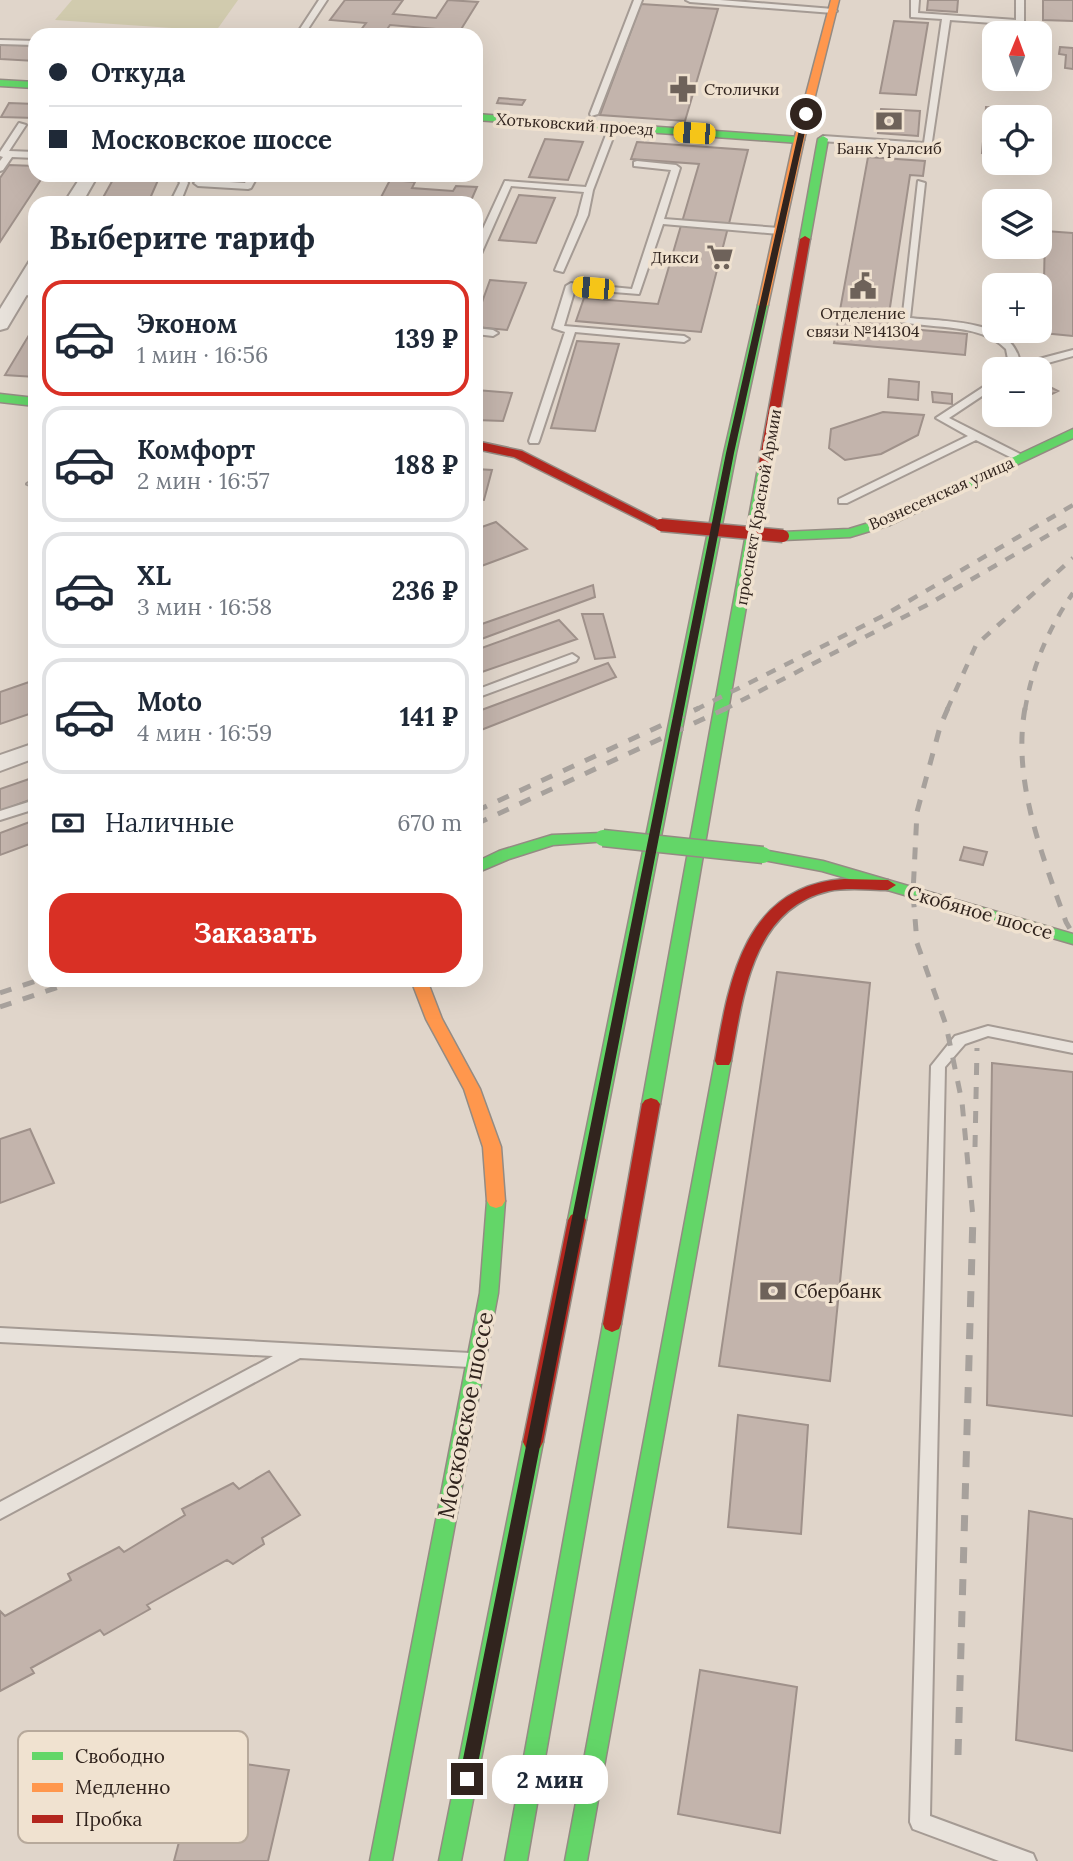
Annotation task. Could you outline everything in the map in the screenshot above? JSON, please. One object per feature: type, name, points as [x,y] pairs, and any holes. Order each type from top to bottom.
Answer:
[{"type":"main road","points":[[838,55],[847,0]]},
{"type":"main road","name":"проспект Красной Армии","points":[[450,1861],[621,1012],[730,453],[799,140],[834,6]]},
{"type":"main road","points":[[0,83],[28,85]]},
{"type":"main road","name":"Хотьковский проезд","points":[[483,118],[799,140]]},
{"type":"main road","name":"проспект Красной Армии","points":[[516,1861],[824,132]]},
{"type":"main road","points":[[0,398],[28,401]]},
{"type":"main road","name":"Вознесенская улица","points":[[483,446],[518,454],[661,525],[783,536],[850,533],[886,522],[1073,433]]},
{"type":"main road","name":"Скобяное шоссе","points":[[483,865],[552,840],[603,838],[763,855],[823,866],[1073,939]]},
{"type":"main road","points":[[576,1861],[738,978],[753,941],[771,916],[794,898],[827,887],[888,885]]},
{"type":"main road","name":"Московское шоссе","points":[[380,1861],[489,1293],[497,1209],[492,1147],[472,1089],[434,1019],[422,987]]},
{"type":"street","points":[[0,324],[27,292]]},
{"type":"street","points":[[0,763],[28,753]]},
{"type":"lane","points":[[305,28],[323,0]]},
{"type":"lane","points":[[594,114],[638,0]]},
{"type":"lane","points":[[690,0],[834,6]]},
{"type":"lane","points":[[915,0],[914,16],[1020,23],[1020,0]]},
{"type":"lane","points":[[824,132],[928,146],[946,19]]},
{"type":"lane","points":[[0,42],[28,43]]},
{"type":"lane","points":[[22,125],[3,154],[28,155]]},
{"type":"lane","points":[[560,270],[583,215],[589,190],[613,127]]},
{"type":"lane","points":[[0,168],[9,154]]},
{"type":"lane","points":[[637,164],[676,168],[636,292],[571,286],[558,328],[684,339]]},
{"type":"lane","points":[[198,183],[248,186],[250,182]]},
{"type":"lane","points":[[483,239],[509,183],[589,190]]},
{"type":"lane","points":[[921,183],[905,320],[984,331],[1005,341],[1012,350],[1013,357]]},
{"type":"lane","points":[[659,221],[779,231]]},
{"type":"lane","points":[[534,441],[571,330]]},
{"type":"lane","points":[[483,332],[493,333]]},
{"type":"lane","points":[[1052,359],[1073,353]]},
{"type":"lane","points":[[982,391],[941,418],[1020,458]]},
{"type":"lane","points":[[843,501],[976,436]]},
{"type":"lane","points":[[483,691],[572,658]]},
{"type":"lane","points":[[0,816],[28,806]]},
{"type":"lane","points":[[1026,1861],[920,1822],[937,1066],[960,1040],[988,1031],[1073,1048]]},
{"type":"lane","points":[[0,1335],[476,1360]]},
{"type":"lane","points":[[0,1511],[298,1352]]},
{"type":"shaded area","points":[[72,0],[238,0],[218,28],[172,28],[55,20]]},
{"type":"building","points":[[345,0],[403,0],[393,14],[436,18],[448,0],[478,2],[462,28],[390,25],[388,28],[362,28],[366,23],[330,20]]},
{"type":"building","points":[[928,0],[958,0],[957,12],[927,10]]},
{"type":"building","points":[[1043,0],[1073,0],[1073,21],[1043,20]]},
{"type":"building","points":[[641,4],[718,9],[685,121],[600,115]]},
{"type":"building","points":[[894,21],[928,23],[916,95],[880,93]]},
{"type":"building","points":[[0,44],[28,46],[28,61],[0,59]]},
{"type":"building","points":[[1060,47],[1073,48],[1073,69],[1065,68],[1066,55],[1059,54]]},
{"type":"building","points":[[499,98],[525,100],[522,105],[497,103]]},
{"type":"building","points":[[9,103],[28,104],[28,118],[1,117]]},
{"type":"building","points":[[881,109],[920,111],[918,136],[878,133]]},
{"type":"building","points":[[545,139],[583,142],[568,180],[529,177]]},
{"type":"building","points":[[637,142],[748,150],[701,332],[576,321],[584,298],[658,304],[699,164],[631,159]]},
{"type":"building","points":[[868,157],[925,161],[923,176],[910,175],[887,327],[967,334],[965,355],[834,343]]},
{"type":"building","points":[[9,165],[28,166],[28,182],[39,182],[0,242],[0,178]]},
{"type":"building","points":[[112,182],[157,182],[151,196],[104,196]]},
{"type":"building","points":[[389,182],[415,182],[412,188],[453,191],[456,186],[477,187],[473,196],[382,196]]},
{"type":"building","points":[[519,195],[555,198],[536,243],[499,240]]},
{"type":"building","points":[[1052,232],[1073,233],[1073,336],[1052,334],[1052,273],[1044,273],[1044,259],[1052,259]]},
{"type":"building","points":[[490,280],[526,283],[507,330],[483,328],[483,300]]},
{"type":"building","points":[[28,337],[28,377],[5,375]]},
{"type":"building","points":[[577,341],[619,344],[595,431],[551,428]]},
{"type":"building","points":[[889,379],[919,382],[918,400],[888,397]]},
{"type":"building","points":[[483,391],[512,393],[503,421],[483,420]]},
{"type":"building","points":[[932,392],[952,394],[952,404],[933,402]]},
{"type":"building","points":[[883,412],[924,415],[918,435],[881,454],[845,460],[829,448],[831,429]]},
{"type":"building","points":[[483,469],[492,470],[484,500]]},
{"type":"building","points":[[496,522],[527,549],[483,565],[483,527]]},
{"type":"building","points":[[593,585],[595,597],[483,638],[483,624]]},
{"type":"building","points":[[582,614],[603,614],[615,657],[595,659]]},
{"type":"building","points":[[559,620],[577,639],[483,672],[483,647]]},
{"type":"building","points":[[608,663],[616,677],[483,729],[483,709]]},
{"type":"building","points":[[28,682],[28,714],[0,724],[0,692]]},
{"type":"building","points":[[28,779],[28,801],[0,811],[0,789]]},
{"type":"building","points":[[28,823],[28,845],[0,855],[0,833]]},
{"type":"building","points":[[964,847],[987,852],[983,865],[960,860]]},
{"type":"building","points":[[777,972],[870,983],[830,1381],[719,1366]]},
{"type":"building","points":[[992,1063],[1073,1072],[1073,1416],[987,1405]]},
{"type":"building","points":[[30,1129],[54,1183],[0,1203],[0,1139]]},
{"type":"building","points":[[738,1415],[808,1425],[801,1534],[728,1527]]},
{"type":"building","points":[[269,1471],[300,1515],[262,1538],[264,1544],[233,1564],[227,1560],[147,1605],[150,1609],[104,1635],[100,1630],[31,1668],[34,1673],[0,1691],[0,1611],[5,1616],[71,1580],[68,1574],[119,1547],[124,1552],[185,1515],[182,1509],[233,1483],[239,1489]]},
{"type":"building","points":[[1029,1511],[1073,1519],[1073,1751],[1016,1740]]},
{"type":"building","points":[[700,1670],[797,1687],[780,1833],[678,1814]]},
{"type":"building","points":[[248,1764],[289,1770],[268,1861],[174,1861],[179,1843],[248,1843]]},
{"type":"railway","points":[[699,708],[883,616],[1073,505]]},
{"type":"railway","points":[[726,709],[927,605],[1073,521]]},
{"type":"railway","points":[[947,710],[976,645],[1073,558]]},
{"type":"railway","points":[[1025,710],[1042,649],[1073,593]]},
{"type":"railway","points":[[483,808],[699,708]]},
{"type":"railway","points":[[695,710],[699,708]]},
{"type":"railway","points":[[948,708],[940,727],[917,812],[913,893],[917,943],[946,1025],[962,1102],[973,1217]]},
{"type":"railway","points":[[1025,708],[1022,735],[1026,790],[1039,844],[1066,922],[1073,934]]},
{"type":"railway","points":[[483,821],[726,709]]},
{"type":"railway","points":[[0,993],[28,984]]},
{"type":"railway","points":[[0,1007],[59,987]]},
{"type":"railway","points":[[975,1147],[977,1048]]},
{"type":"railway","points":[[958,1755],[973,1217]]},
{"type":"traffic: fast","points":[[0,83],[28,85]]},
{"type":"traffic: fast","points":[[483,117],[799,140]]},
{"type":"traffic: fast","points":[[805,239],[823,139]]},
{"type":"traffic: fast","points":[[577,1220],[730,453],[763,305]]},
{"type":"traffic: fast","points":[[0,398],[28,401]]},
{"type":"traffic: fast","points":[[783,536],[850,533],[886,522],[1073,433]]},
{"type":"traffic: fast","points":[[651,1104],[764,468]]},
{"type":"traffic: fast","points":[[483,865],[552,840],[603,838]]},
{"type":"traffic: fast","points":[[603,838],[763,855]]},
{"type":"traffic: fast","points":[[763,855],[823,866],[1073,939]]},
{"type":"traffic: fast","points":[[576,1861],[723,1061]]},
{"type":"traffic: fast","points":[[381,1861],[489,1293],[496,1201]]},
{"type":"traffic: fast","points":[[516,1861],[612,1324]]},
{"type":"traffic: fast","points":[[450,1861],[533,1442]]},
{"type":"traffic: slow","points":[[763,305],[799,140],[835,0]]},
{"type":"traffic: slow","points":[[422,987],[434,1019],[472,1089],[492,1147],[496,1201]]},
{"type":"traffic: jam","points":[[764,468],[805,239]]},
{"type":"traffic: jam","points":[[483,446],[518,454],[661,525]]},
{"type":"traffic: jam","points":[[661,525],[783,536]]},
{"type":"traffic: jam","points":[[723,1061],[733,1008],[749,954],[762,930],[779,910],[801,895],[829,886],[888,885]]},
{"type":"traffic: jam","points":[[612,1324],[651,1104]]},
{"type":"traffic: jam","points":[[533,1442],[577,1220]]},
{"type":"place","name":"Столички","points":[[683,89]]},
{"type":"place","name":"Банк Уралсиб","points":[[889,121]]},
{"type":"place","name":"Дикси","points":[[720,257]]},
{"type":"place","name":"Отделение связи №141304","points":[[863,286]]},
{"type":"place","name":"Сбербанк","points":[[773,1291]]},
{"type":"route","points":[[467,1779],[730,453],[806,114]]}]
